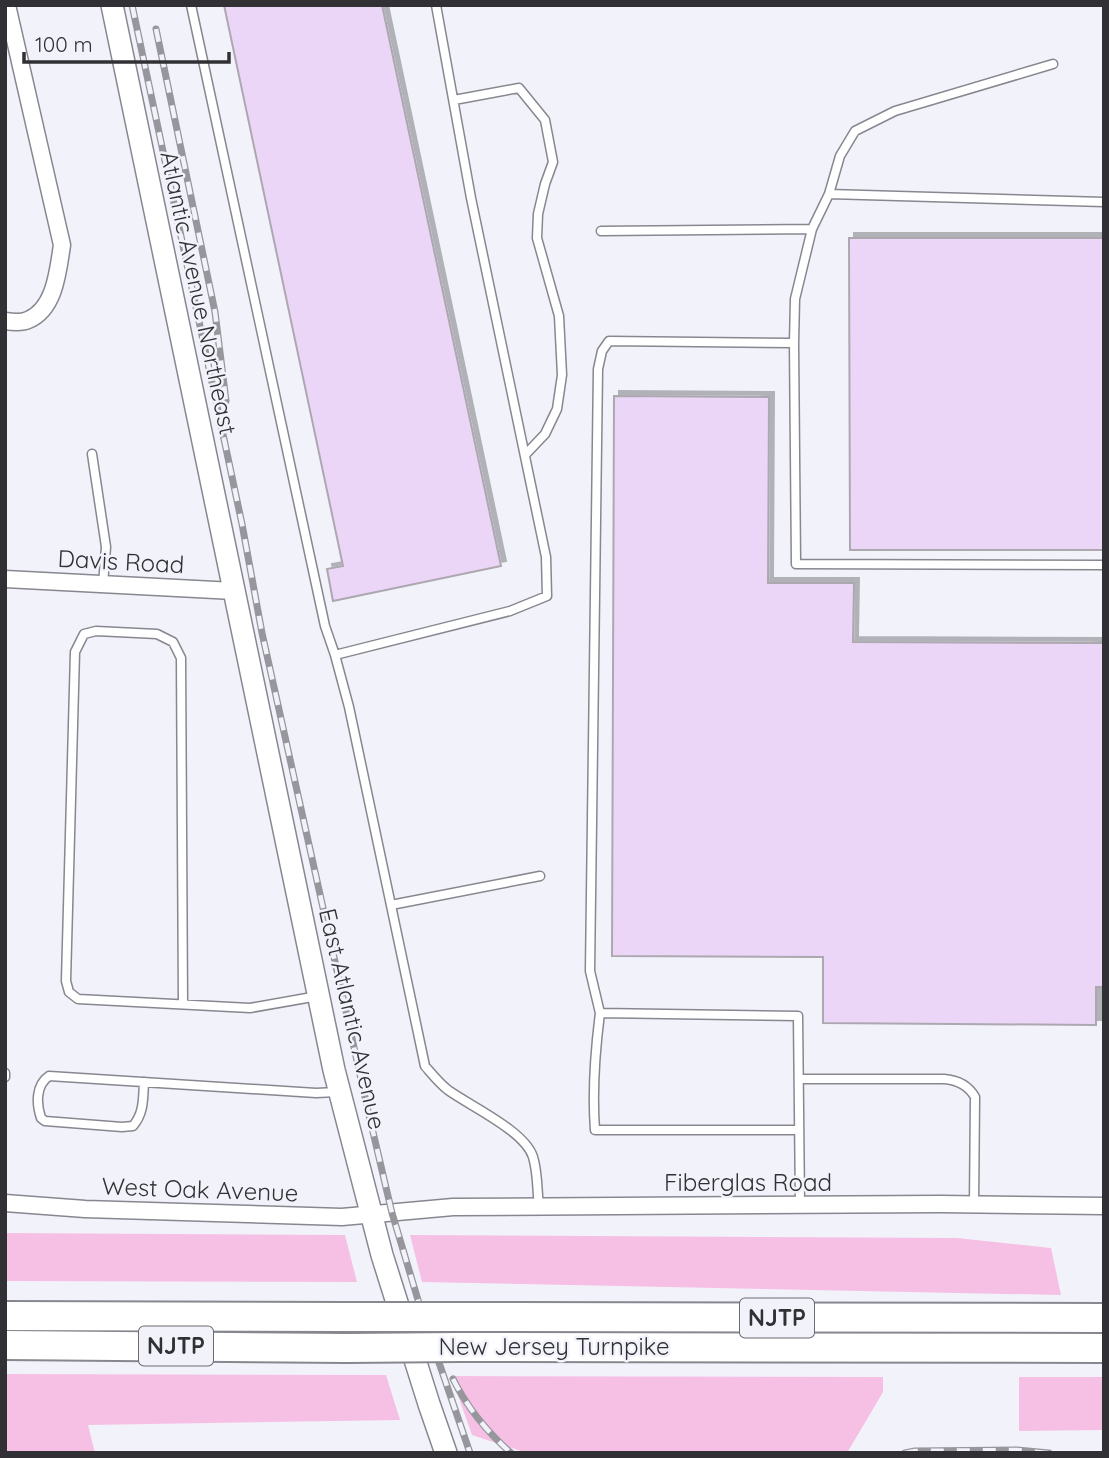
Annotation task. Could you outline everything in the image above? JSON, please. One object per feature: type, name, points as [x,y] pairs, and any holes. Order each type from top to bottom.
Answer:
[{"type":"highway","name":"New Jersey Turnpike","points":[[5,1316],[1104,1318]]},
{"type":"highway","name":"New Jersey Turnpike","points":[[5,1345],[1104,1348]]},
{"type":"street","points":[[5,321],[26,322],[45,309],[58,276],[62,245],[7,5]]},
{"type":"street","name":"Atlantic Avenue Northeast","points":[[112,5],[233,591]]},
{"type":"street","name":"Davis Road","points":[[5,579],[233,591]]},
{"type":"street","name":"East Atlantic Avenue","points":[[233,591],[340,1091],[382,1214],[390,1280],[446,1453]]},
{"type":"street","name":"West Oak Avenue","points":[[5,1203],[85,1209],[342,1217],[382,1214]]},
{"type":"street","name":"Fiberglas Road","points":[[382,1214],[453,1207],[1104,1206]]},
{"type":"lane","points":[[191,5],[325,626],[349,707],[425,1066],[446,1088],[523,1141],[533,1155],[538,1207]]},
{"type":"lane","points":[[335,654],[510,611],[547,596],[545,557],[471,198],[436,5]]},
{"type":"lane","points":[[1053,64],[895,111],[855,131],[840,156],[829,194],[812,229],[795,299],[796,564],[1104,565]]},
{"type":"lane","points":[[454,100],[519,88],[545,120],[553,162],[538,214],[537,238],[559,316],[562,375],[557,409],[545,434],[524,455]]},
{"type":"lane","points":[[829,194],[1104,202]]},
{"type":"lane","points":[[601,231],[812,229]]},
{"type":"lane","points":[[794,343],[609,341],[602,351],[598,369],[590,971],[600,1013],[593,1068],[595,1130],[799,1130]]},
{"type":"lane","points":[[92,454],[106,547],[103,584]]},
{"type":"lane","points":[[183,1004],[181,658],[173,642],[157,634],[96,631],[83,634],[75,652],[66,981],[69,992],[78,999],[250,1008],[318,996]]},
{"type":"lane","points":[[391,905],[540,876]]},
{"type":"lane","points":[[600,1013],[798,1016],[800,1205]]},
{"type":"lane","points":[[144,1082],[143,1109],[133,1126],[45,1121],[40,1118],[39,1088],[49,1076],[144,1082],[316,1093],[340,1091]]},
{"type":"lane","points":[[799,1079],[944,1079],[955,1080],[970,1088],[975,1097],[974,1205]]},
{"type":"shaded area","points":[[5,1233],[345,1235],[357,1282],[5,1281]]},
{"type":"shaded area","points":[[410,1235],[957,1238],[1051,1248],[1061,1295],[422,1282]]},
{"type":"shaded area","points":[[5,1374],[386,1375],[400,1420],[88,1425],[95,1453],[5,1453]]},
{"type":"shaded area","points":[[451,1376],[883,1377],[883,1392],[847,1453],[527,1453],[472,1435]]},
{"type":"shaded area","points":[[1019,1377],[1104,1377],[1104,1430],[1019,1431]]},
{"type":"building","points":[[224,5],[382,5],[501,566],[333,601],[327,569],[343,566]]},
{"type":"building","points":[[849,238],[1104,238],[1104,550],[850,550]]},
{"type":"building","points":[[614,396],[769,397],[768,583],[854,583],[853,642],[1104,643],[1104,987],[1096,987],[1096,1025],[823,1023],[823,957],[612,956]]},
{"type":"railway","points":[[132,5],[242,524],[262,633],[369,1115],[392,1213],[421,1310],[470,1453]]},
{"type":"railway","points":[[156,29],[215,312],[226,401]]},
{"type":"railway","points":[[453,1379],[478,1419],[511,1453]]},
{"type":"railway","points":[[905,1453],[1017,1450],[1049,1453]]}]
